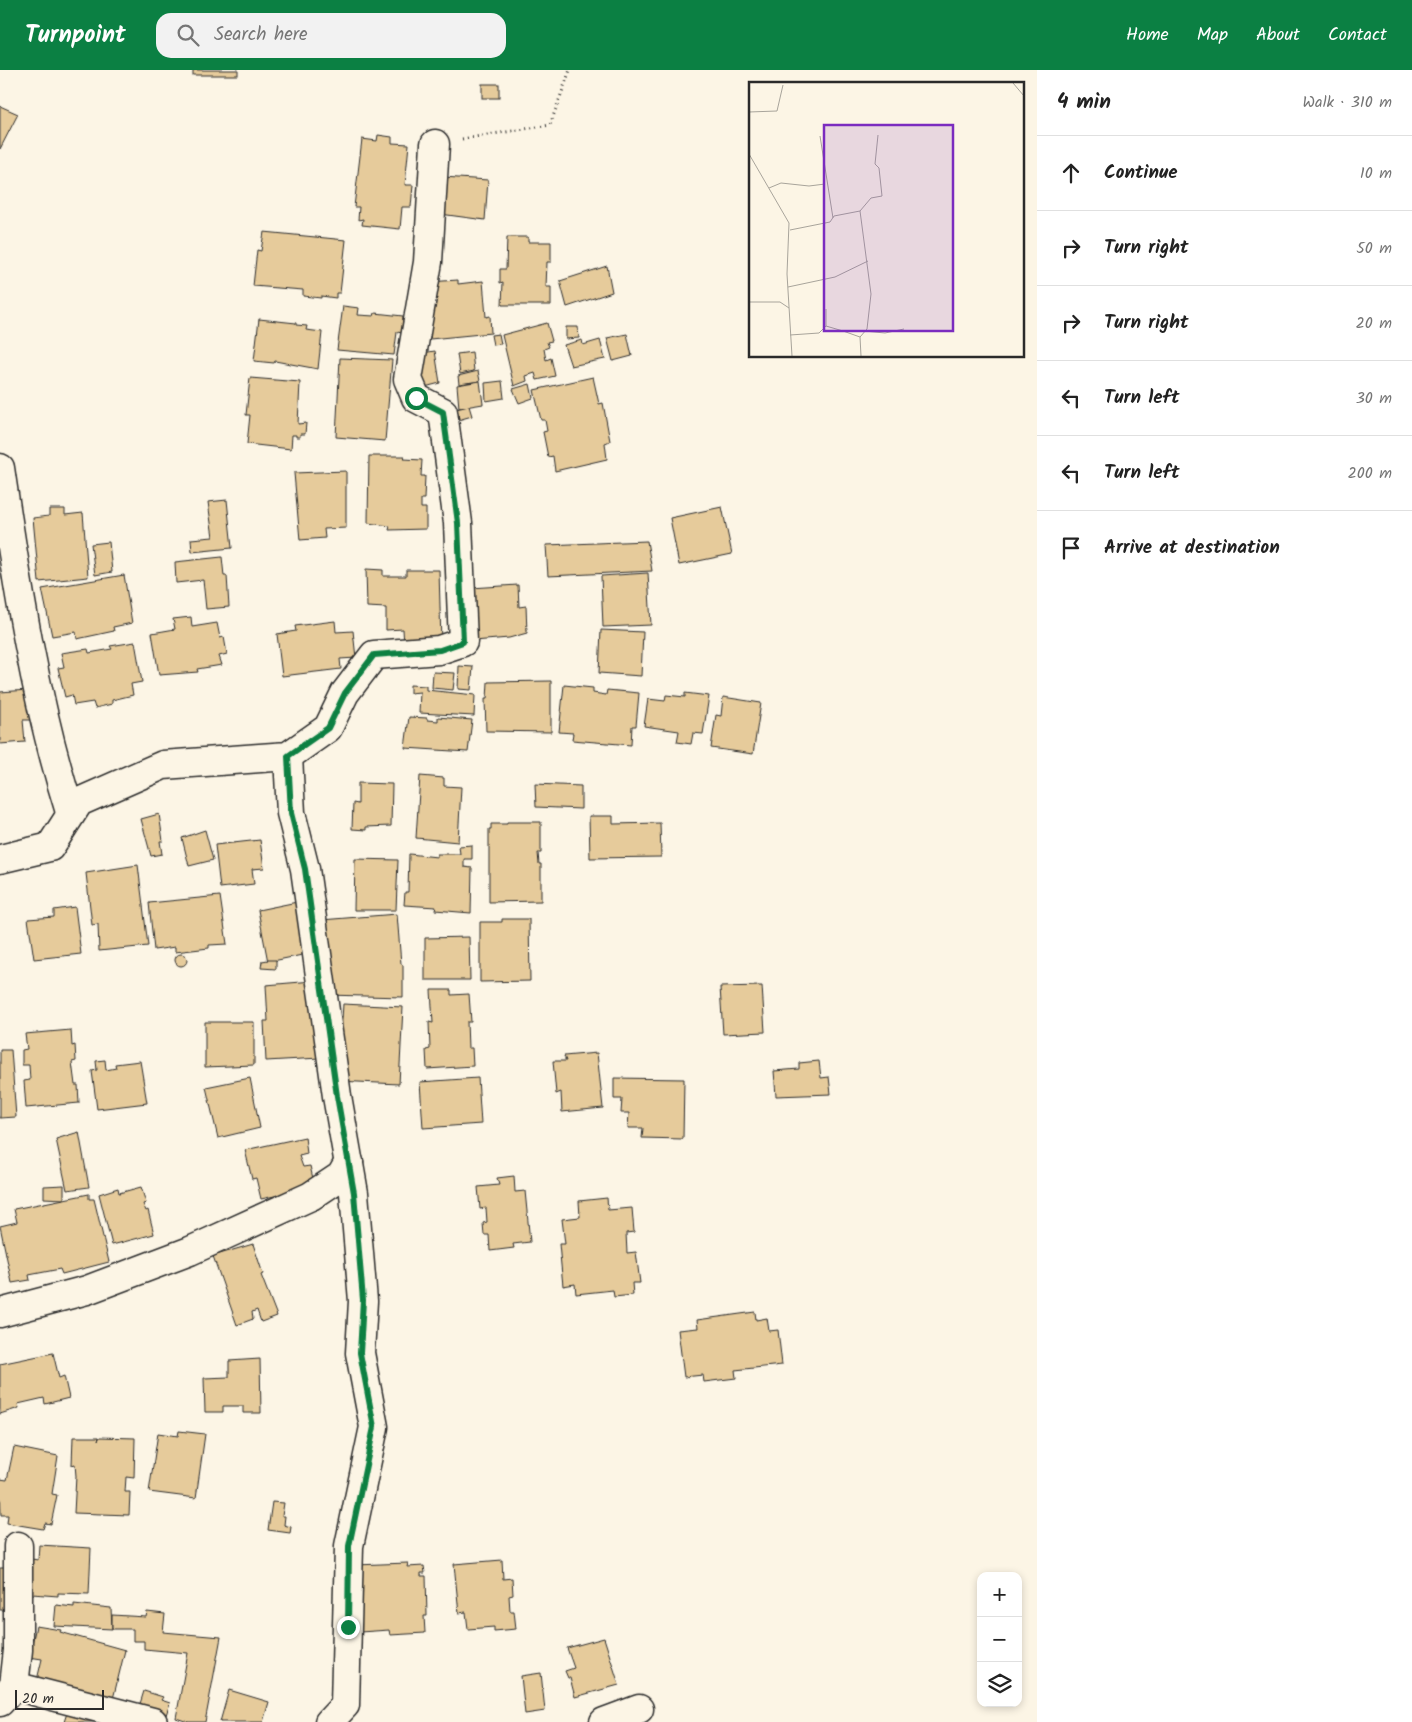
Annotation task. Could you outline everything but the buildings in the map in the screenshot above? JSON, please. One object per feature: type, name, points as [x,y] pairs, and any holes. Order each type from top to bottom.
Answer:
[{"type":"street","points":[[0,859],[50,847],[70,812],[79,802],[163,765],[288,756],[328,728],[345,693],[374,655],[440,650],[463,642],[458,523],[443,412],[416,398],[408,379],[428,262],[435,144]]},
{"type":"street","points":[[0,468],[5,541],[43,717],[70,812]]},
{"type":"street","points":[[288,756],[291,813],[305,869],[335,1086],[349,1162],[363,1300],[360,1353],[374,1427],[349,1546],[344,1706],[329,1722]]},
{"type":"street","points":[[0,1313],[86,1290],[190,1251],[311,1196],[341,1176],[349,1162]]},
{"type":"street","points":[[18,1546],[18,1650],[7,1694],[153,1722]]},
{"type":"street","points":[[604,1722],[639,1709]]},
{"type":"path","points":[[435,144],[550,125],[570,70]]},
{"type":"route","points":[[348,1627],[349,1546],[374,1427],[360,1353],[363,1300],[354,1193],[325,1017],[305,869],[291,813],[288,756],[328,728],[345,693],[374,655],[440,650],[463,642],[459,588],[458,523],[443,412],[416,398]]}]
